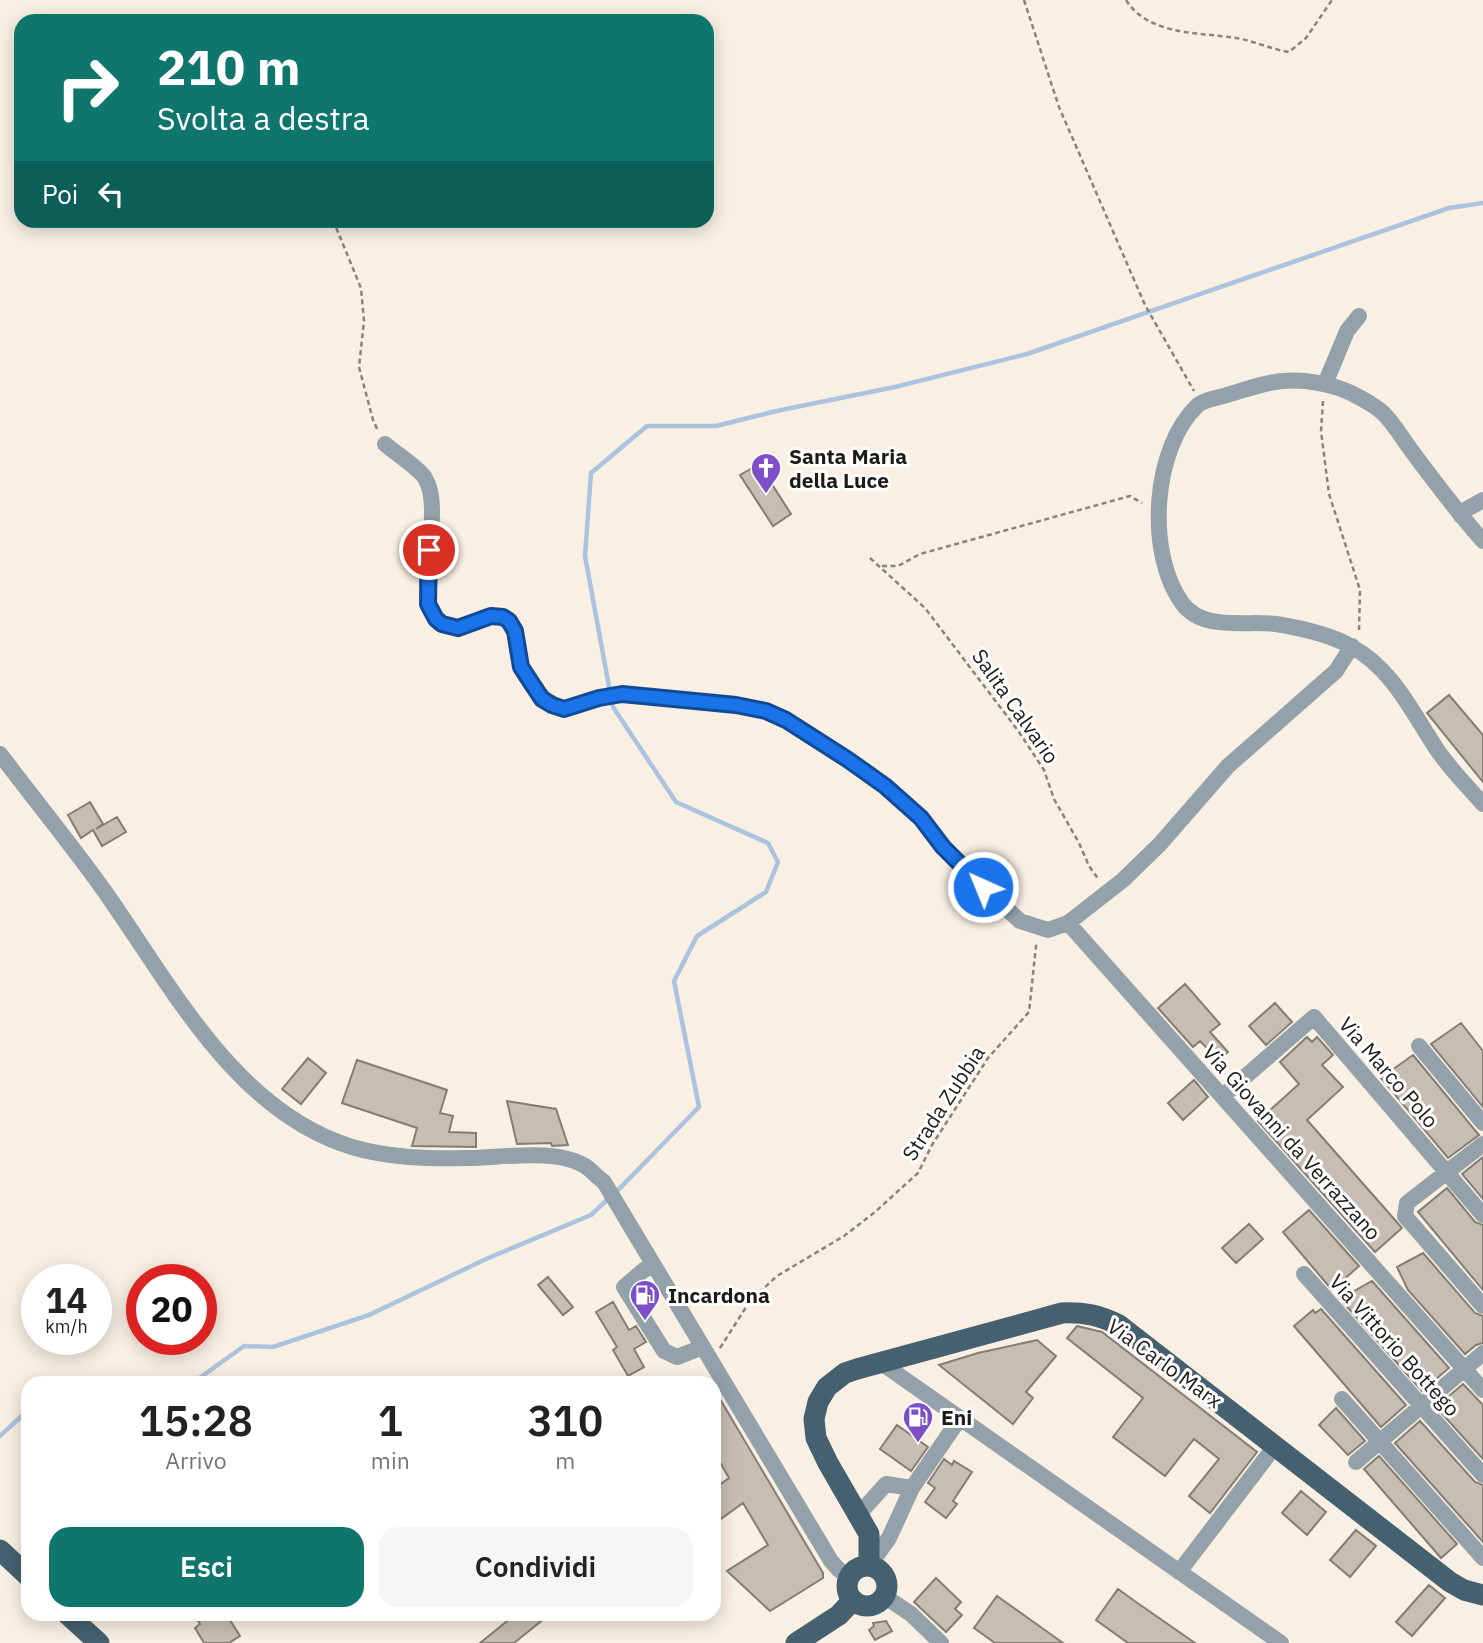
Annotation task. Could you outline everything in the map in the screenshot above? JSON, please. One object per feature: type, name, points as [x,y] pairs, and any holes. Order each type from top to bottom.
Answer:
[{"type":"main road","name":"Via Carlo Marx","points":[[884,1595],[886,1580],[879,1570],[869,1566],[869,1534],[816,1438],[814,1419],[818,1402],[827,1387],[845,1373],[880,1362],[1062,1313],[1085,1312],[1119,1325],[1450,1582],[1464,1590],[1483,1595]]},
{"type":"main road","points":[[0,1550],[21,1570]]},
{"type":"main road","points":[[869,1566],[858,1568],[849,1576],[847,1588],[853,1600],[869,1605],[884,1595]]},
{"type":"main road","points":[[796,1643],[839,1615],[853,1600]]},
{"type":"main road","points":[[75,1621],[99,1643]]},
{"type":"street","points":[[1325,384],[1347,331],[1359,316]]},
{"type":"street","points":[[1483,541],[1383,413],[1350,393],[1325,384],[1283,381],[1201,402],[1189,415],[1174,440],[1164,471],[1157,511],[1169,580],[1183,605],[1200,616],[1219,623],[1274,624],[1318,633],[1352,646],[1378,666],[1440,754],[1483,804]]},
{"type":"street","points":[[384,443],[422,474],[430,488],[432,504],[427,596],[436,619],[442,624],[458,628],[491,616],[503,617],[513,625],[521,667],[542,699],[564,709],[622,694],[736,705],[766,711],[786,720],[885,786],[921,818],[943,847],[1020,921],[1048,930],[1068,923],[1124,880],[1160,844],[1228,766],[1336,671],[1352,646]]},
{"type":"street","points":[[1461,516],[1467,509],[1483,500]]},
{"type":"street","points":[[0,754],[102,888],[192,1018],[242,1078],[274,1108],[309,1129],[351,1147],[396,1156],[468,1158],[521,1155],[563,1159],[586,1167],[604,1182],[619,1205],[720,1376]]},
{"type":"street","name":"Via Giovanni da Verrazzano","points":[[1068,923],[1483,1390]]},
{"type":"street","name":"Via Marco Polo","points":[[1223,1096],[1314,1017],[1483,1215]]},
{"type":"street","points":[[1419,1046],[1483,1124]]},
{"type":"street","points":[[1483,1144],[1408,1203],[1405,1216],[1483,1306]]},
{"type":"street","points":[[654,1265],[643,1270],[624,1287],[664,1350],[677,1357],[706,1352]]},
{"type":"street","name":"Via Vittorio Bottego","points":[[1304,1274],[1483,1475]]},
{"type":"street","points":[[1356,1462],[1483,1353]]},
{"type":"street","points":[[880,1362],[1281,1643]]},
{"type":"street","points":[[721,1377],[831,1561],[849,1576]]},
{"type":"street","points":[[1342,1399],[1483,1558]]},
{"type":"street","points":[[869,1566],[889,1538],[912,1488],[960,1418]]},
{"type":"street","points":[[1179,1572],[1275,1446]]},
{"type":"street","points":[[859,1514],[886,1484],[912,1488]]},
{"type":"street","points":[[884,1595],[911,1614],[942,1643]]},
{"type":"path","points":[[1024,0],[1059,107],[1145,305],[1201,402]]},
{"type":"path","points":[[1126,0],[1146,21],[1176,30],[1239,38],[1289,52],[1306,38],[1332,0]]},
{"type":"path","points":[[336,228],[361,288],[365,321],[359,367],[373,420],[384,443]]},
{"type":"path","points":[[1325,384],[1321,431],[1329,494],[1360,590],[1359,631],[1352,646]]},
{"type":"path","name":"Salita Calvario","points":[[1107,892],[1089,866],[1054,799],[1044,770],[1019,732],[925,608],[870,558],[882,566],[898,566],[920,554],[1130,496],[1157,511]]},
{"type":"path","name":"Strada Zubbia","points":[[706,1352],[719,1350],[750,1301],[777,1276],[844,1236],[876,1212],[918,1174],[932,1144],[988,1058],[1029,1012],[1036,946],[1068,923]]},
{"type":"building","name":"Santa Maria della Luce","points":[[759,464],[791,514],[773,526],[740,475]]},
{"type":"building","points":[[1449,695],[1483,735],[1483,782],[1427,713]]},
{"type":"building","points":[[90,802],[103,824],[96,829],[117,817],[126,832],[102,846],[93,830],[81,838],[68,815]]},
{"type":"building","points":[[1185,984],[1220,1024],[1210,1032],[1228,1052],[1219,1060],[1200,1041],[1193,1047],[1158,1008]]},
{"type":"building","points":[[1275,1003],[1292,1022],[1266,1045],[1249,1026]]},
{"type":"building","points":[[1461,1023],[1483,1051],[1483,1107],[1431,1044]]},
{"type":"building","points":[[1307,1037],[1312,1042],[1317,1037],[1333,1055],[1322,1065],[1343,1087],[1307,1120],[1402,1228],[1375,1252],[1258,1121],[1299,1084],[1280,1062]]},
{"type":"building","points":[[1413,1055],[1479,1135],[1448,1158],[1381,1078]]},
{"type":"building","points":[[308,1058],[326,1073],[301,1104],[282,1089]]},
{"type":"building","points":[[357,1060],[447,1090],[440,1113],[453,1116],[449,1132],[476,1133],[476,1147],[412,1146],[417,1128],[342,1103]]},
{"type":"building","points":[[1194,1080],[1208,1097],[1183,1120],[1168,1103]]},
{"type":"building","points":[[507,1101],[556,1109],[568,1145],[517,1144]]},
{"type":"building","points":[[1483,1157],[1483,1199],[1462,1174]]},
{"type":"building","points":[[1447,1188],[1475,1222],[1483,1225],[1483,1290],[1418,1212]]},
{"type":"building","points":[[1309,1210],[1359,1266],[1332,1290],[1283,1232]]},
{"type":"building","points":[[1249,1224],[1263,1239],[1236,1263],[1222,1248]]},
{"type":"building","points":[[1423,1253],[1475,1313],[1483,1316],[1483,1343],[1465,1354],[1408,1290],[1397,1267]]},
{"type":"building","points":[[548,1277],[573,1307],[563,1315],[538,1285]]},
{"type":"building","points":[[1372,1281],[1449,1368],[1422,1391],[1340,1299]]},
{"type":"building","points":[[613,1302],[629,1330],[636,1326],[646,1342],[634,1349],[644,1367],[628,1376],[613,1350],[617,1347],[596,1312]]},
{"type":"building","points":[[1321,1309],[1406,1405],[1381,1427],[1294,1326],[1313,1310],[1315,1313]]},
{"type":"building","points":[[1077,1326],[1102,1332],[1257,1452],[1210,1513],[1189,1496],[1219,1459],[1194,1439],[1165,1476],[1113,1437],[1143,1398],[1067,1338]]},
{"type":"building","points":[[1037,1340],[1056,1356],[1026,1392],[1033,1398],[1013,1424],[939,1365],[978,1353]]},
{"type":"building","points":[[1463,1384],[1483,1405],[1483,1459],[1436,1407]]},
{"type":"building","points":[[721,1401],[823,1573],[823,1578],[770,1611],[727,1571],[768,1545],[743,1503],[721,1519],[721,1484],[729,1478],[721,1464]]},
{"type":"building","points":[[1336,1408],[1365,1441],[1348,1455],[1319,1425]]},
{"type":"building","points":[[1420,1421],[1475,1482],[1483,1485],[1483,1542],[1395,1443]]},
{"type":"building","points":[[897,1425],[928,1447],[911,1471],[880,1449]]},
{"type":"building","points":[[1379,1456],[1457,1544],[1441,1558],[1364,1469]]},
{"type":"building","points":[[944,1459],[952,1465],[954,1461],[972,1472],[953,1501],[957,1504],[946,1518],[925,1502],[935,1488],[928,1483]]},
{"type":"building","points":[[1301,1491],[1326,1512],[1307,1535],[1282,1513]]},
{"type":"building","points":[[1356,1530],[1376,1546],[1350,1577],[1330,1560]]},
{"type":"building","points":[[936,1578],[961,1602],[955,1609],[962,1615],[946,1632],[914,1602]]},
{"type":"building","points":[[1429,1585],[1445,1598],[1412,1636],[1396,1622]]},
{"type":"building","points":[[1118,1589],[1195,1643],[1128,1643],[1096,1620]]},
{"type":"building","points":[[997,1596],[1063,1643],[995,1643],[974,1628]]},
{"type":"building","points":[[198,1621],[230,1621],[240,1636],[229,1643],[204,1643],[195,1628],[200,1624]]},
{"type":"building","points":[[507,1621],[541,1621],[514,1643],[480,1643]]},
{"type":"building","points":[[886,1621],[892,1631],[875,1640],[869,1630],[874,1626],[873,1623]]},
{"type":"waterway","points":[[610,692],[585,556],[591,473],[647,426],[716,426],[895,387],[1027,354],[1449,208],[1483,203]]},
{"type":"waterway","points":[[202,1376],[244,1346],[273,1347],[369,1315],[486,1259],[591,1215],[699,1107],[674,981],[697,936],[766,892],[778,862],[768,843],[676,802],[613,707],[612,701]]},
{"type":"waterway","points":[[0,1436],[21,1416]]},
{"type":"place","name":"Santa Maria della Luce","points":[[766,495]]},
{"type":"place","name":"Incardona","points":[[645,1322]]},
{"type":"place","name":"Eni","points":[[918,1444]]},
{"type":"route","points":[[429,550],[427,596],[431,612],[436,619],[442,624],[458,628],[491,616],[503,617],[509,621],[515,631],[521,667],[542,699],[564,709],[622,694],[736,705],[766,711],[786,720],[885,786],[921,818],[943,847],[983,887]]}]
